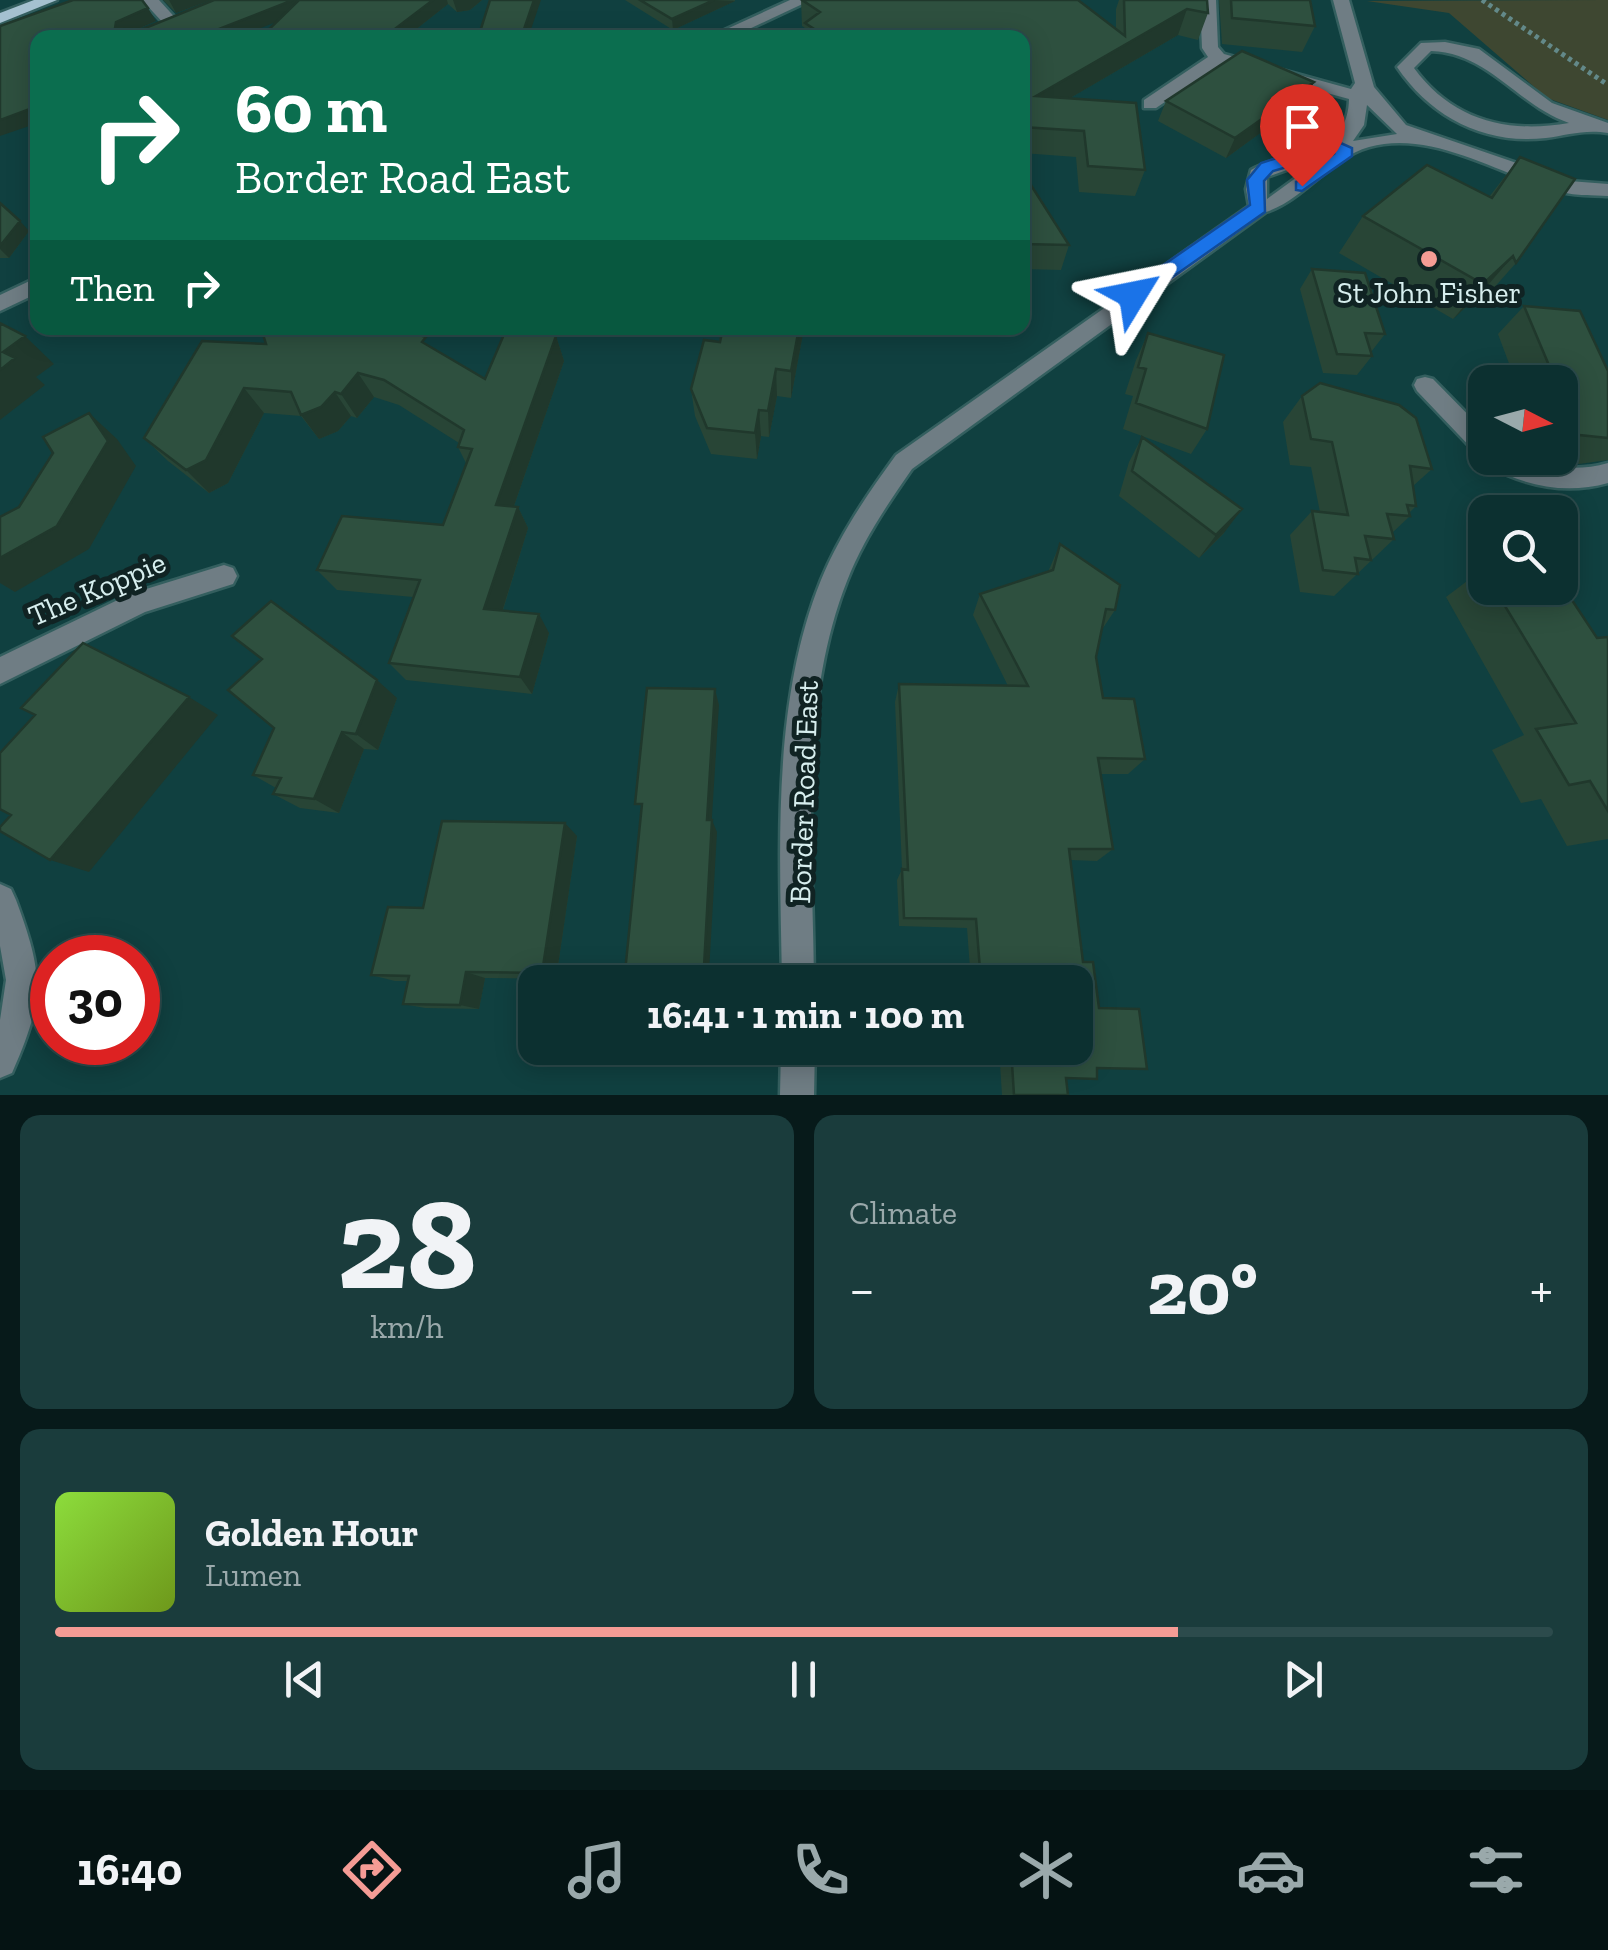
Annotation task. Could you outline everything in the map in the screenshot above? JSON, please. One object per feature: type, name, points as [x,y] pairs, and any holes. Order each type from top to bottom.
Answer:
[{"type":"main road","points":[[0,18],[49,0]]},
{"type":"street","points":[[150,0],[180,20],[155,30]]},
{"type":"street","points":[[734,30],[803,0]]},
{"type":"street","points":[[1208,0],[1210,48],[1218,58],[1359,91]]},
{"type":"street","points":[[1341,0],[1359,91],[1377,112],[1429,142],[1608,200]]},
{"type":"street","points":[[743,26],[748,30]]},
{"type":"street","points":[[1428,46],[1467,48],[1490,60],[1546,107],[1600,126],[1515,134],[1479,124],[1445,112],[1418,88],[1405,67],[1428,46]]},
{"type":"street","points":[[1150,104],[1218,58]]},
{"type":"street","name":"Border Road East","points":[[798,965],[801,705],[826,597],[859,525],[904,462],[1258,208],[1292,194],[1340,148],[1354,128],[1359,91]]},
{"type":"street","name":"Border Road East","points":[[1258,208],[1254,189],[1258,174],[1275,162],[1374,140],[1429,142]]},
{"type":"street","points":[[1567,187],[1608,190]]},
{"type":"street","points":[[0,304],[30,288]]},
{"type":"street","points":[[1425,385],[1468,429]]},
{"type":"street","points":[[1539,475],[1563,480],[1608,473]]},
{"type":"street","name":"The Koppie","points":[[0,670],[139,602],[224,576]]},
{"type":"street","points":[[0,900],[23,961],[25,988],[15,1030],[0,1061]]},
{"type":"street","points":[[797,1095],[798,1065]]},
{"type":"path","points":[[1482,0],[1608,85]]},
{"type":"green space","points":[[1608,0],[1608,120],[1547,98],[1449,13],[1367,1]]},
{"type":"building","points":[[73,0],[142,0],[148,8],[116,22],[115,28],[143,29],[214,0],[293,0],[216,30],[30,30],[30,109],[0,120],[0,26]]},
{"type":"building","points":[[299,0],[433,0],[394,30],[268,30]]},
{"type":"building","points":[[490,0],[534,0],[524,30],[481,30]]},
{"type":"building","points":[[640,0],[714,0],[672,19]]},
{"type":"building","points":[[802,0],[1078,0],[1125,36],[1124,0],[1207,0],[1208,13],[1187,9],[1036,96],[1136,103],[1145,170],[1088,166],[1084,131],[1030,128],[1030,30],[816,30],[805,23],[820,12]]},
{"type":"building","points":[[1231,0],[1310,0],[1315,26],[1232,18]]},
{"type":"building","points":[[1242,51],[1314,82],[1235,138],[1166,101]]},
{"type":"building","points":[[1520,157],[1575,179],[1516,263],[1513,256],[1483,284],[1363,216],[1427,165],[1492,198]]},
{"type":"building","points":[[1030,184],[1069,245],[1030,244]]},
{"type":"building","points":[[0,203],[20,221],[0,246]]},
{"type":"building","points":[[1312,269],[1365,273],[1385,334],[1365,333],[1372,356],[1337,354]]},
{"type":"building","points":[[1524,306],[1580,311],[1608,371],[1608,438],[1578,435],[1578,365],[1549,365]]},
{"type":"building","points":[[0,323],[25,336],[3,352],[15,358],[0,370]]},
{"type":"building","points":[[1148,333],[1224,355],[1207,429],[1136,403],[1146,369],[1138,367]]},
{"type":"building","points":[[263,335],[419,335],[426,337],[422,342],[485,379],[504,335],[556,336],[496,505],[518,507],[484,609],[539,614],[520,677],[389,663],[420,580],[317,570],[342,516],[443,525],[472,449],[458,447],[464,430],[384,380],[358,373],[341,394],[335,392],[321,407],[301,415],[291,392],[244,388],[206,460],[186,470],[144,438],[202,341],[266,344]]},
{"type":"building","points":[[722,335],[798,335],[791,371],[776,369],[768,411],[759,410],[755,433],[707,428],[691,389],[704,340],[720,342]]},
{"type":"building","points":[[1320,383],[1399,405],[1416,418],[1432,469],[1410,466],[1416,506],[1407,505],[1410,516],[1387,514],[1394,539],[1365,536],[1371,560],[1355,558],[1358,574],[1323,570],[1312,511],[1348,515],[1332,442],[1311,439],[1302,396]]},
{"type":"building","points":[[89,413],[108,441],[57,526],[0,558],[0,517],[19,507],[53,453],[43,437]]},
{"type":"building","points":[[1142,437],[1242,509],[1216,535],[1132,471]]},
{"type":"building","points":[[1060,544],[1120,585],[1115,610],[1106,609],[1096,657],[1103,698],[1134,699],[1145,759],[1098,758],[1113,849],[1069,849],[1083,962],[1093,962],[1099,1008],[1139,1009],[1147,1069],[1097,1068],[1097,1079],[1066,1078],[1068,1095],[1014,1095],[1012,1065],[1093,1065],[1093,965],[980,965],[976,919],[904,918],[902,869],[908,870],[899,684],[1028,686],[980,594],[1053,570]]},
{"type":"building","points":[[271,601],[377,680],[356,734],[342,732],[314,799],[273,794],[281,778],[253,775],[274,728],[228,690],[262,659],[232,636]]},
{"type":"building","points":[[1504,605],[1575,605],[1597,638],[1608,637],[1608,811],[1590,781],[1569,785],[1536,729],[1576,723]]},
{"type":"building","points":[[83,643],[189,697],[50,860],[0,831],[11,815],[0,809],[0,753],[35,715],[21,708]]},
{"type":"building","points":[[647,688],[715,689],[704,965],[626,965],[642,804],[635,804]]},
{"type":"building","points":[[442,821],[565,823],[543,965],[518,965],[518,973],[466,972],[460,1005],[403,1004],[409,976],[371,975],[388,907],[423,908]]},
{"type":"place","name":"St John Fisher","points":[[1429,259]]},
{"type":"route","points":[[1133,295],[1258,208],[1254,189],[1258,174],[1267,167],[1334,145],[1346,152],[1302,186]]}]
